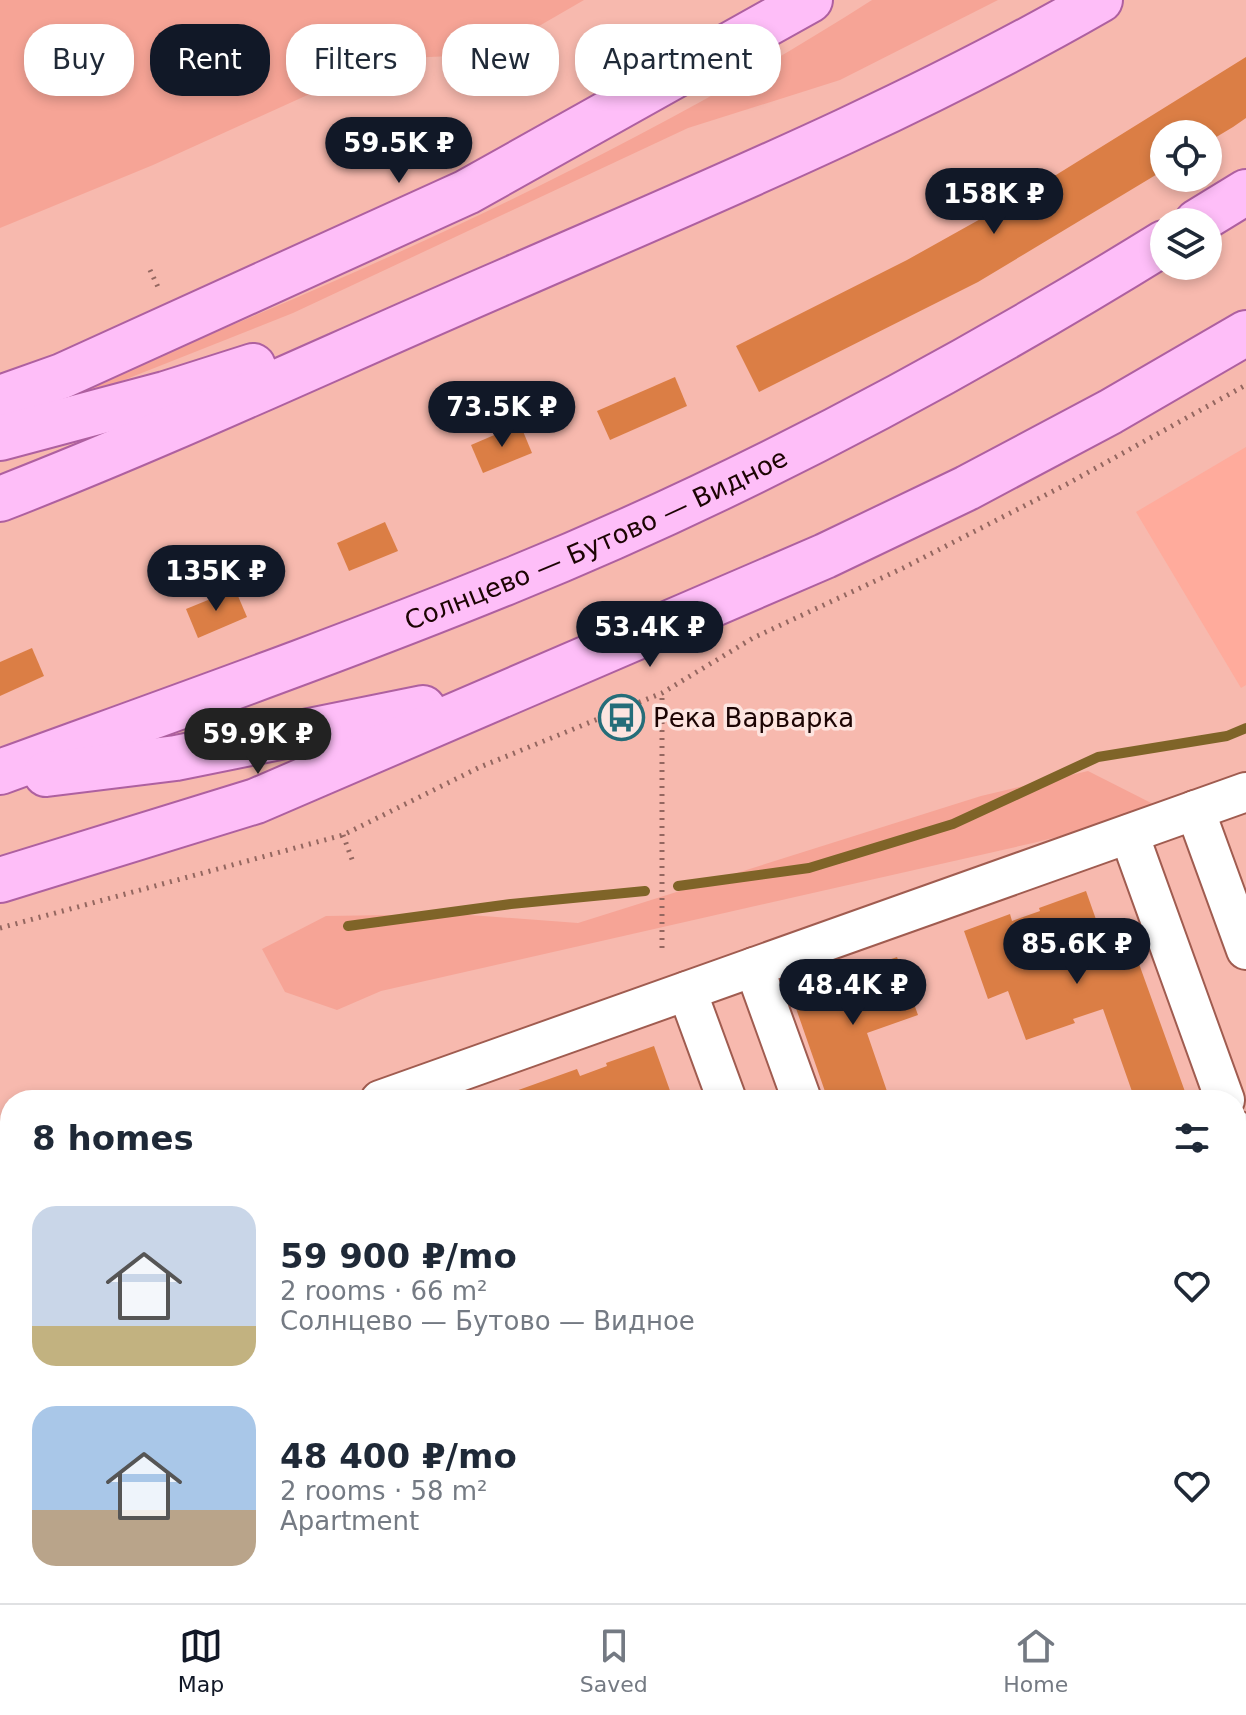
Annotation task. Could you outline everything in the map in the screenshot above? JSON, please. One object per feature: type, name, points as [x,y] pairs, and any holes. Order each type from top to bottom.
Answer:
[{"type":"main road","points":[[0,398],[62,376],[467,192],[810,0]]},
{"type":"main road","points":[[0,499],[196,418],[700,196],[885,111],[1100,0]]},
{"type":"main road","points":[[1220,208],[1246,192]]},
{"type":"main road","name":"Солнцево — Бутово — Видное","points":[[0,772],[361,640],[510,581],[674,508],[958,364],[1150,251]]},
{"type":"main road","points":[[0,438],[165,394],[446,307]]},
{"type":"main road","points":[[0,880],[256,801],[825,556],[953,495],[1110,412],[1246,333]]},
{"type":"main road","points":[[0,780],[176,758],[504,693]]},
{"type":"lane","points":[[408,1090],[1246,792]]},
{"type":"lane","points":[[1195,810],[1246,950]]},
{"type":"lane","points":[[1129,834],[1221,1090]]},
{"type":"lane","points":[[754,967],[798,1090]]},
{"type":"lane","points":[[687,991],[723,1090]]},
{"type":"path","points":[[150,270],[158,287]]},
{"type":"path","points":[[0,928],[343,835],[480,767],[662,693],[753,638],[903,568],[1067,484],[1246,385]]},
{"type":"path","points":[[662,693],[662,948]]},
{"type":"path","points":[[343,835],[353,862]]},
{"type":"shaded area","points":[[0,0],[584,0],[542,24],[442,24],[442,56],[426,57],[426,24],[286,24],[286,96],[305,96],[153,165],[0,228]]},
{"type":"shaded area","points":[[872,0],[998,0],[840,80],[688,128],[293,313],[61,405],[56,397],[266,311],[474,218],[576,168],[710,96],[781,96],[781,55]]},
{"type":"shaded area","points":[[1246,447],[1246,685],[1241,688],[1136,512]]},
{"type":"shaded area","points":[[1088,771],[1165,810],[1033,843],[381,991],[337,1010],[285,992],[262,949],[326,916],[456,914],[578,923],[981,796]]},
{"type":"building","points":[[1246,57],[1246,118],[1233,127],[1222,134],[1222,120],[1150,120],[1150,178],[978,282],[759,392],[736,346],[907,260],[1027,193]]},
{"type":"building","points":[[675,377],[687,406],[610,440],[597,411]]},
{"type":"building","points":[[520,424],[532,453],[483,473],[471,445]]},
{"type":"building","points":[[385,522],[398,551],[349,571],[337,543]]},
{"type":"building","points":[[235,589],[247,617],[198,638],[186,609]]},
{"type":"building","points":[[32,648],[44,676],[0,696],[0,662]]},
{"type":"building","points":[[1086,891],[1105,945],[1129,936],[1184,1090],[1131,1090],[1103,1009],[1073,1019],[1075,1023],[1026,1040],[1008,991],[988,999],[964,931],[1010,914],[1012,921],[1040,911],[1039,908]]},
{"type":"building","points":[[897,957],[918,1015],[867,1033],[887,1090],[825,1090],[791,994]]},
{"type":"building","points":[[654,1046],[670,1090],[518,1090],[577,1069],[580,1076],[607,1066],[606,1063]]},
{"type":"waterway","points":[[678,886],[809,868],[953,824],[1098,757],[1227,736],[1246,728]]},
{"type":"waterway","points":[[348,926],[511,904],[645,891]]},
{"type":"place","name":"Река Варварка","points":[[622,718]]}]
